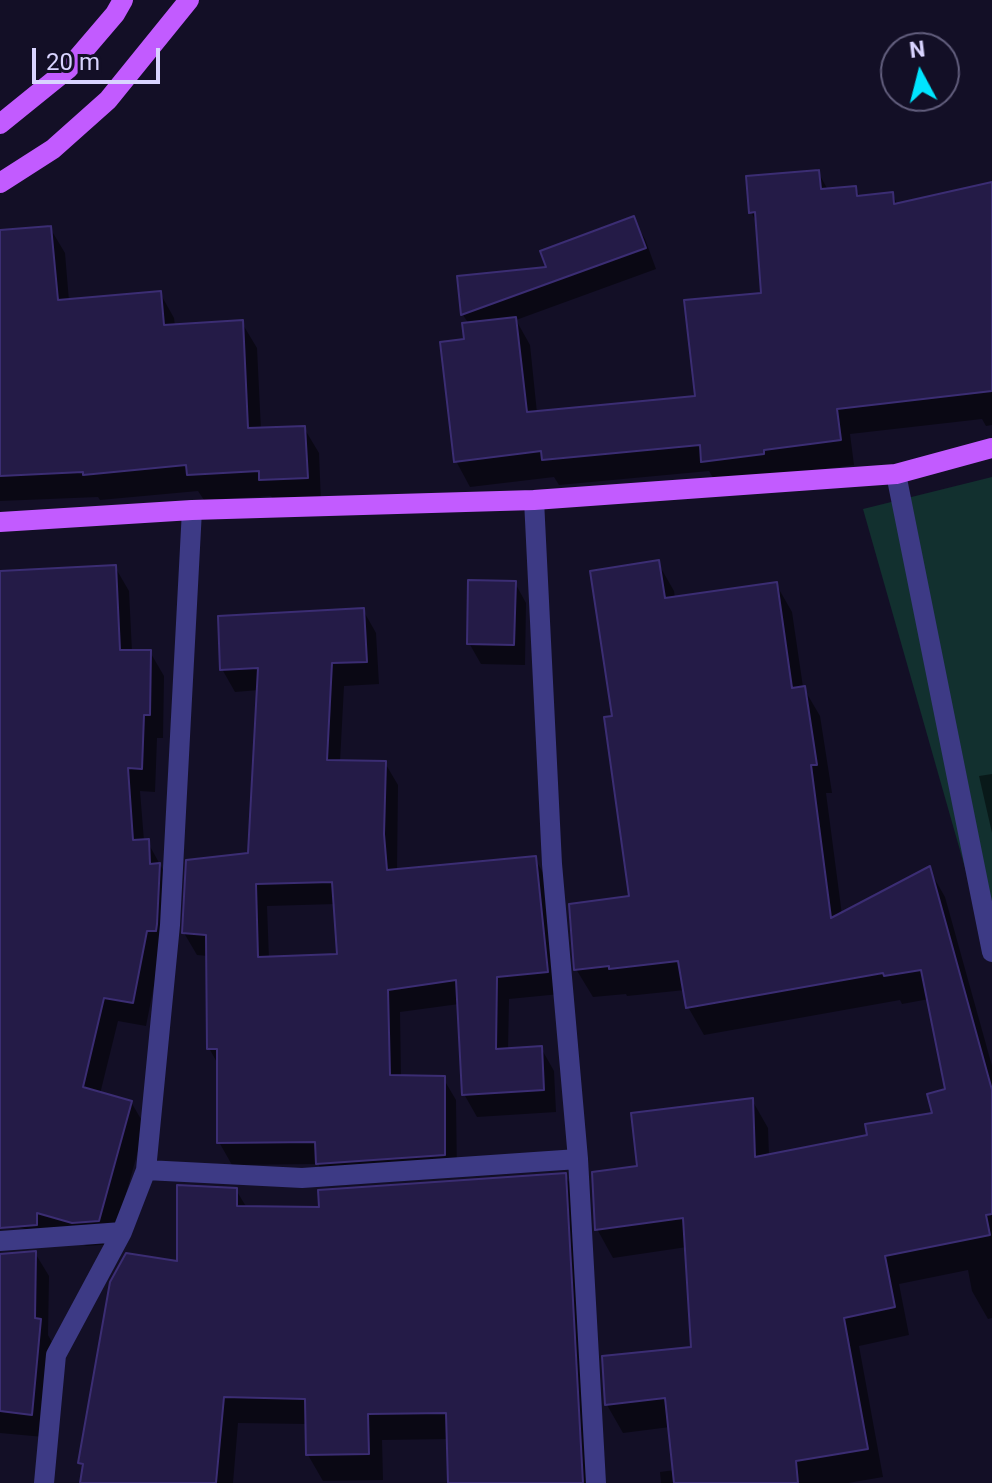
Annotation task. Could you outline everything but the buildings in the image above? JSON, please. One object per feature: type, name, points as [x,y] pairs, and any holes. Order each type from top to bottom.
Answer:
[{"type":"main road","points":[[0,124],[68,69],[115,14],[123,0]]},
{"type":"main road","points":[[0,183],[53,149],[108,100],[189,0]]},
{"type":"main road","points":[[0,522],[192,510],[534,500],[896,474],[992,448]]},
{"type":"street","points":[[896,474],[992,952]]},
{"type":"street","points":[[534,500],[552,864],[578,1159],[596,1483]]},
{"type":"street","points":[[44,1483],[56,1355],[122,1232],[146,1170],[170,925],[192,510]]},
{"type":"street","points":[[146,1170],[302,1178],[578,1159]]},
{"type":"street","points":[[0,1241],[122,1232]]},
{"type":"green space","points":[[992,477],[992,963],[863,509]]}]
